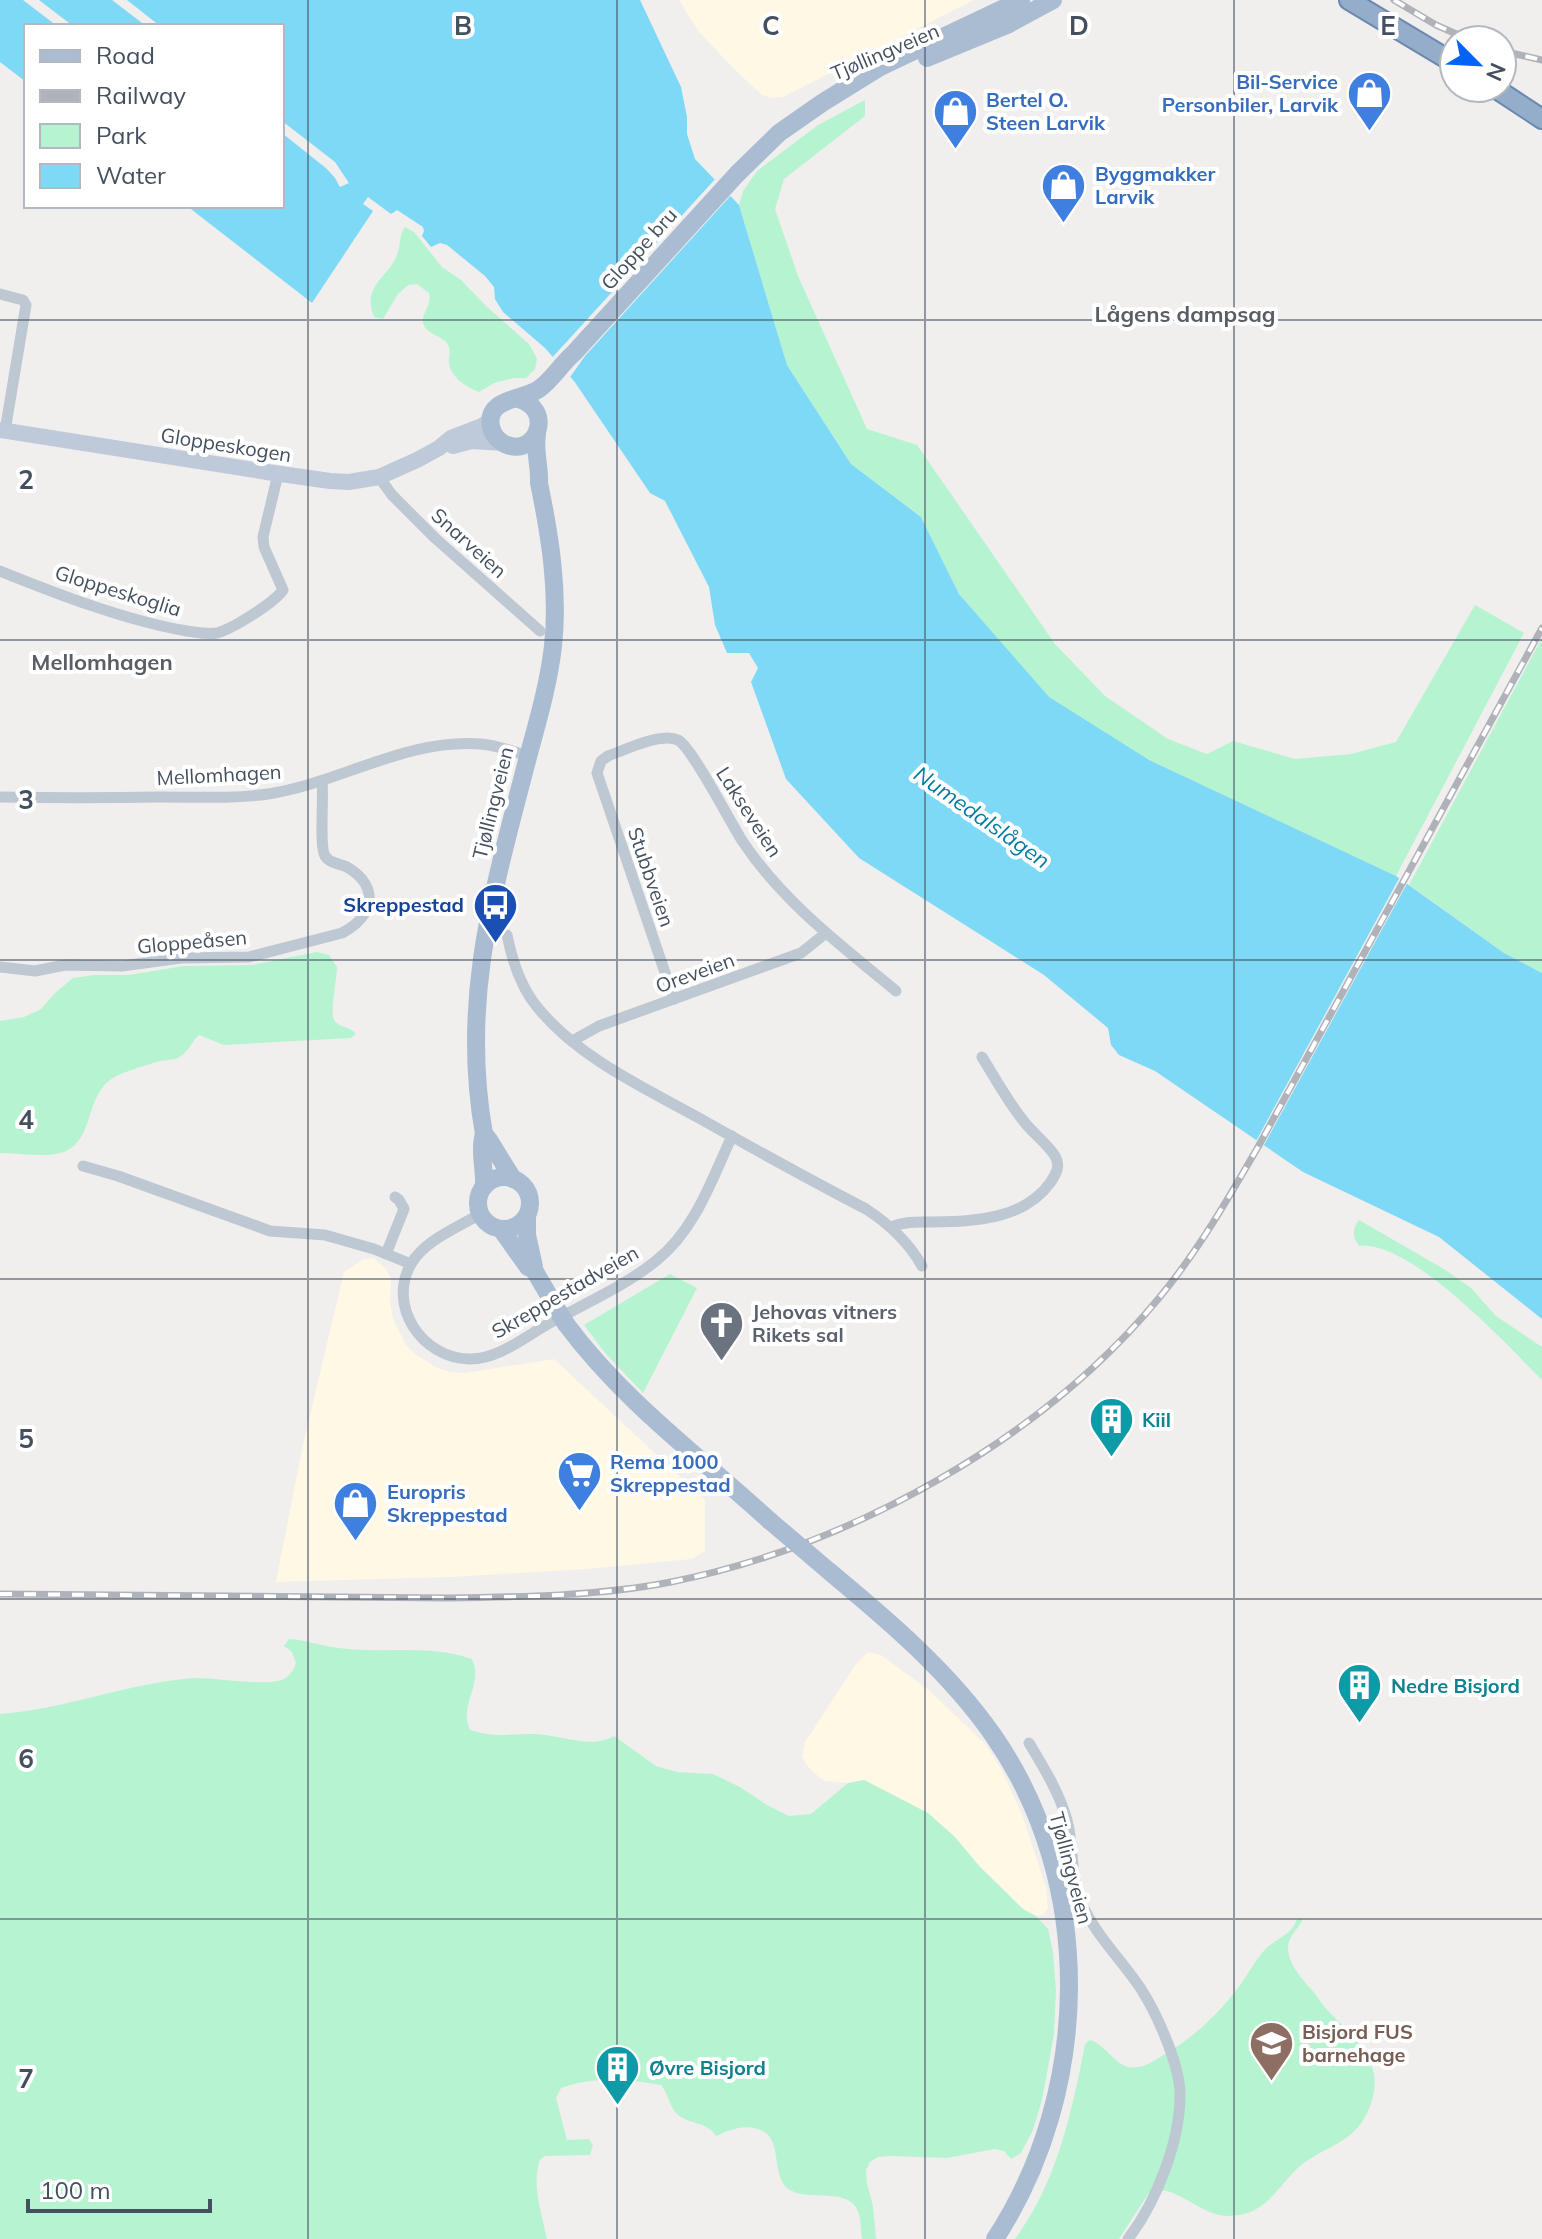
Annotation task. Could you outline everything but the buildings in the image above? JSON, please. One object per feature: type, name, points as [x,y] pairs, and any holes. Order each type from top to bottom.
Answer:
[{"type":"highway","points":[[1349,0],[1438,53]]},
{"type":"highway","points":[[1368,0],[1438,42]]},
{"type":"highway","points":[[1518,93],[1542,109]]},
{"type":"highway","points":[[1518,103],[1542,119]]},
{"type":"main road","name":"Tjøllingveien","points":[[737,174],[779,133],[880,67],[1021,0]]},
{"type":"main road","name":"Tjøllingveien","points":[[822,103],[1007,25],[1053,0]]},
{"type":"main road","name":"Gloppe bru","points":[[546,392],[569,366],[574,353],[737,174]]},
{"type":"main road","name":"Tjøllingveien","points":[[484,1186],[481,1141],[484,1134],[475,1056],[479,972],[490,905],[547,680],[555,628],[552,563],[534,450],[546,392]]},
{"type":"main road","points":[[518,399],[535,408],[538,427],[524,445],[506,445],[494,435],[491,420],[495,409],[506,400],[546,392]]},
{"type":"main road","name":"Gloppeskogen","points":[[439,448],[451,438],[491,420]]},
{"type":"main road","name":"Gloppeskogen","points":[[2,430],[340,481],[379,477],[439,448],[472,441],[506,445]]},
{"type":"main road","name":"Tjøllingveien","points":[[506,445],[539,483]]},
{"type":"main road","name":"Tjøllingveien","points":[[484,1134],[513,1179]]},
{"type":"main road","points":[[501,1229],[528,1267],[534,1270],[527,1235],[528,1193],[513,1179],[497,1178],[484,1186],[478,1200],[480,1214],[488,1224],[501,1229],[514,1227],[527,1216]]},
{"type":"main road","name":"Tjøllingveien","points":[[534,1270],[562,1317],[614,1383],[928,1659],[962,1695],[1019,1776],[1047,1846],[1060,1895],[1069,1949],[1070,1991],[1058,2093],[1044,2140],[1022,2191],[995,2239]]},
{"type":"street","points":[[0,294],[17,297],[26,305],[2,430]]},
{"type":"street","name":"Gloppeskoglia","points":[[0,571],[157,626],[206,634],[219,633],[249,616],[283,590],[264,547],[263,537],[278,474]]},
{"type":"street","name":"Snarveien","points":[[379,477],[392,495],[435,538],[540,631]]},
{"type":"street","name":"Lakseveien","points":[[598,766],[608,756],[660,738],[671,738],[686,745],[730,823],[773,881],[826,933],[896,991]]},
{"type":"street","name":"Mellomhagen","points":[[0,797],[228,797],[267,794],[322,782],[374,762],[449,744],[483,743],[528,756]]},
{"type":"street","name":"Stubbveien","points":[[598,766],[599,782],[674,999]]},
{"type":"street","name":"Gloppeåsen","points":[[0,967],[35,971],[65,965],[122,966],[181,958],[249,957],[351,928],[365,916],[367,888],[348,867],[329,861],[323,852],[322,782]]},
{"type":"street","name":"Oreveien","points":[[572,1041],[599,1026],[801,953],[826,933]]},
{"type":"street","points":[[507,935],[525,990],[572,1041],[612,1070],[866,1209],[891,1227],[913,1250],[922,1266]]},
{"type":"street","points":[[891,1227],[903,1222],[988,1218],[1021,1209],[1039,1196],[1057,1172],[1054,1155],[1023,1120],[982,1057]]},
{"type":"street","name":"Skreppestadveien","points":[[411,1264],[404,1282],[403,1303],[415,1332],[434,1348],[455,1357],[470,1359],[488,1356],[631,1280],[658,1260],[699,1207],[732,1136]]},
{"type":"street","points":[[83,1166],[270,1231],[325,1235],[411,1264],[424,1248],[480,1214]]},
{"type":"street","points":[[386,1254],[404,1209],[395,1197]]},
{"type":"street","points":[[1029,1743],[1055,1789],[1067,1821],[1080,1900],[1103,1939],[1142,1990],[1172,2055],[1180,2090],[1174,2138],[1158,2188],[1128,2239]]},
{"type":"shaded area","points":[[679,0],[974,0],[783,97],[772,98],[762,95],[699,32]]},
{"type":"shaded area","points":[[374,1258],[391,1278],[393,1319],[406,1345],[414,1353],[449,1372],[464,1373],[554,1359],[705,1500],[705,1551],[692,1559],[587,1569],[276,1582],[302,1449],[344,1272],[364,1259]]},
{"type":"shaded area","points":[[868,1652],[881,1655],[930,1691],[986,1745],[1022,1814],[1046,1888],[1048,1908],[1043,1915],[1036,1916],[1023,1909],[928,1813],[864,1780],[848,1783],[824,1781],[802,1757],[805,1742],[856,1664]]},
{"type":"green space","points":[[865,100],[865,116],[784,179],[775,209],[798,276],[867,429],[917,445],[1055,644],[1105,696],[1168,739],[1207,754],[1233,741],[1295,759],[1351,754],[1396,742],[1475,605],[1524,633],[1396,876],[1148,760],[1049,698],[959,594],[921,517],[851,464],[787,365],[739,205],[743,191],[757,171],[818,125]]},
{"type":"green space","points":[[405,227],[414,232],[442,267],[461,280],[529,344],[537,359],[535,369],[526,378],[494,383],[479,392],[460,381],[450,367],[447,343],[430,332],[423,323],[429,293],[417,284],[408,285],[398,294],[383,319],[374,317],[371,297],[394,261]]},
{"type":"green space","points":[[1542,638],[1542,973],[1504,953],[1409,885]]},
{"type":"green space","points":[[317,952],[329,955],[337,967],[333,1016],[336,1023],[356,1034],[351,1038],[224,1045],[199,1035],[178,1058],[130,1070],[103,1086],[84,1132],[69,1150],[49,1155],[0,1153],[0,1021],[24,1017],[41,1009],[73,978],[128,975],[184,966],[252,965]]},
{"type":"green space","points":[[1359,1220],[1444,1269],[1471,1288],[1496,1316],[1542,1347],[1542,1380],[1482,1320],[1430,1276],[1380,1248],[1359,1246],[1354,1233]]},
{"type":"green space","points":[[670,1274],[697,1288],[643,1393],[584,1325]]},
{"type":"green space","points":[[289,1639],[356,1650],[439,1652],[472,1659],[475,1678],[467,1712],[470,1730],[495,1735],[543,1735],[585,1742],[614,1736],[656,1766],[677,1772],[713,1774],[789,1816],[811,1814],[848,1783],[864,1780],[928,1813],[1023,1909],[1036,1916],[1048,1929],[1056,1991],[1054,2034],[1042,2100],[1033,2130],[1021,2153],[1011,2159],[1004,2151],[995,2149],[947,2158],[878,2157],[870,2162],[866,2170],[876,2239],[862,2239],[859,2214],[847,2200],[805,2195],[787,2188],[779,2173],[771,2139],[766,2133],[741,2127],[716,2136],[708,2128],[677,2114],[661,2085],[598,2080],[561,2088],[556,2098],[567,2140],[589,2139],[593,2145],[590,2155],[545,2156],[540,2160],[537,2189],[547,2239],[0,2239],[0,1714],[194,1678],[278,1681],[288,1676],[296,1663],[292,1652],[284,1646]]},
{"type":"green space","points":[[1301,1918],[1288,1944],[1293,1965],[1325,2007],[1360,2045],[1372,2068],[1375,2081],[1373,2095],[1368,2111],[1357,2128],[1298,2168],[1264,2204],[1241,2215],[1216,2214],[1175,2194],[1157,2191],[1148,2194],[1119,2239],[1015,2239],[1042,2194],[1061,2146],[1085,2044],[1090,2040],[1097,2043],[1126,2066],[1143,2066],[1153,2061],[1180,2045],[1207,2023],[1231,1997],[1262,1953]]},
{"type":"water","name":"Numedalslågen","points":[[0,0],[640,0],[681,87],[687,134],[695,159],[739,205],[787,365],[851,464],[921,517],[959,594],[1049,697],[1149,760],[1396,876],[1504,953],[1542,973],[1542,1319],[1439,1237],[1303,1172],[1155,1071],[1119,1055],[1111,1045],[1108,1028],[1044,975],[859,858],[786,779],[751,682],[758,668],[749,653],[727,653],[715,625],[709,587],[665,501],[650,493],[574,381],[545,348],[503,312],[495,299],[494,287],[485,276],[447,245],[440,243],[431,247],[422,236],[423,227],[397,210],[391,214],[368,197],[363,204],[373,211],[312,303],[190,208],[284,208],[284,24],[24,24],[24,80],[0,62]]},
{"type":"pier","points":[[23,0],[39,0],[70,24],[54,24]]},
{"type":"pier","points":[[112,0],[127,0],[157,24],[143,24]]},
{"type":"pier","points":[[284,123],[335,162],[349,183],[340,187],[327,169],[284,135]]},
{"type":"pier","points":[[717,177],[733,193],[585,356],[568,380],[550,360]]},
{"type":"pier","points":[[1401,875],[1409,880],[1264,1145],[1256,1141]]},
{"type":"railway","points":[[1394,0],[1438,26]]},
{"type":"railway","points":[[1518,55],[1542,60]]},
{"type":"railway","points":[[0,1594],[448,1598],[616,1590],[671,1582],[739,1565],[873,1514],[938,1480],[1000,1441],[1059,1397],[1112,1349],[1187,1262],[1258,1147],[1542,628]]},
{"type":"place","name":"Bil-Service Personbiler, Larvik","points":[[1369,133]]},
{"type":"place","name":"Bertel O. Steen Larvik","points":[[955,150]]},
{"type":"place","name":"Byggmakker Larvik","points":[[1064,225]]},
{"type":"place","name":"Skreppestad","points":[[495,944]]},
{"type":"place","name":"Jehovas vitners Rikets sal","points":[[721,1362]]},
{"type":"place","name":"Kiil","points":[[1111,1459]]},
{"type":"place","name":"Rema 1000 Skreppestad","points":[[579,1513]]},
{"type":"place","name":"Europris Skreppestad","points":[[356,1543]]},
{"type":"place","name":"Nedre Bisjord","points":[[1360,1725]]},
{"type":"place","name":"Bisjord FUS barnehage","points":[[1271,2083]]},
{"type":"place","name":"Øvre Bisjord","points":[[618,2107]]},
{"type":"district","name":"Lågens dampsag","points":[[1185,314]]},
{"type":"district","name":"Mellomhagen","points":[[102,662]]}]
